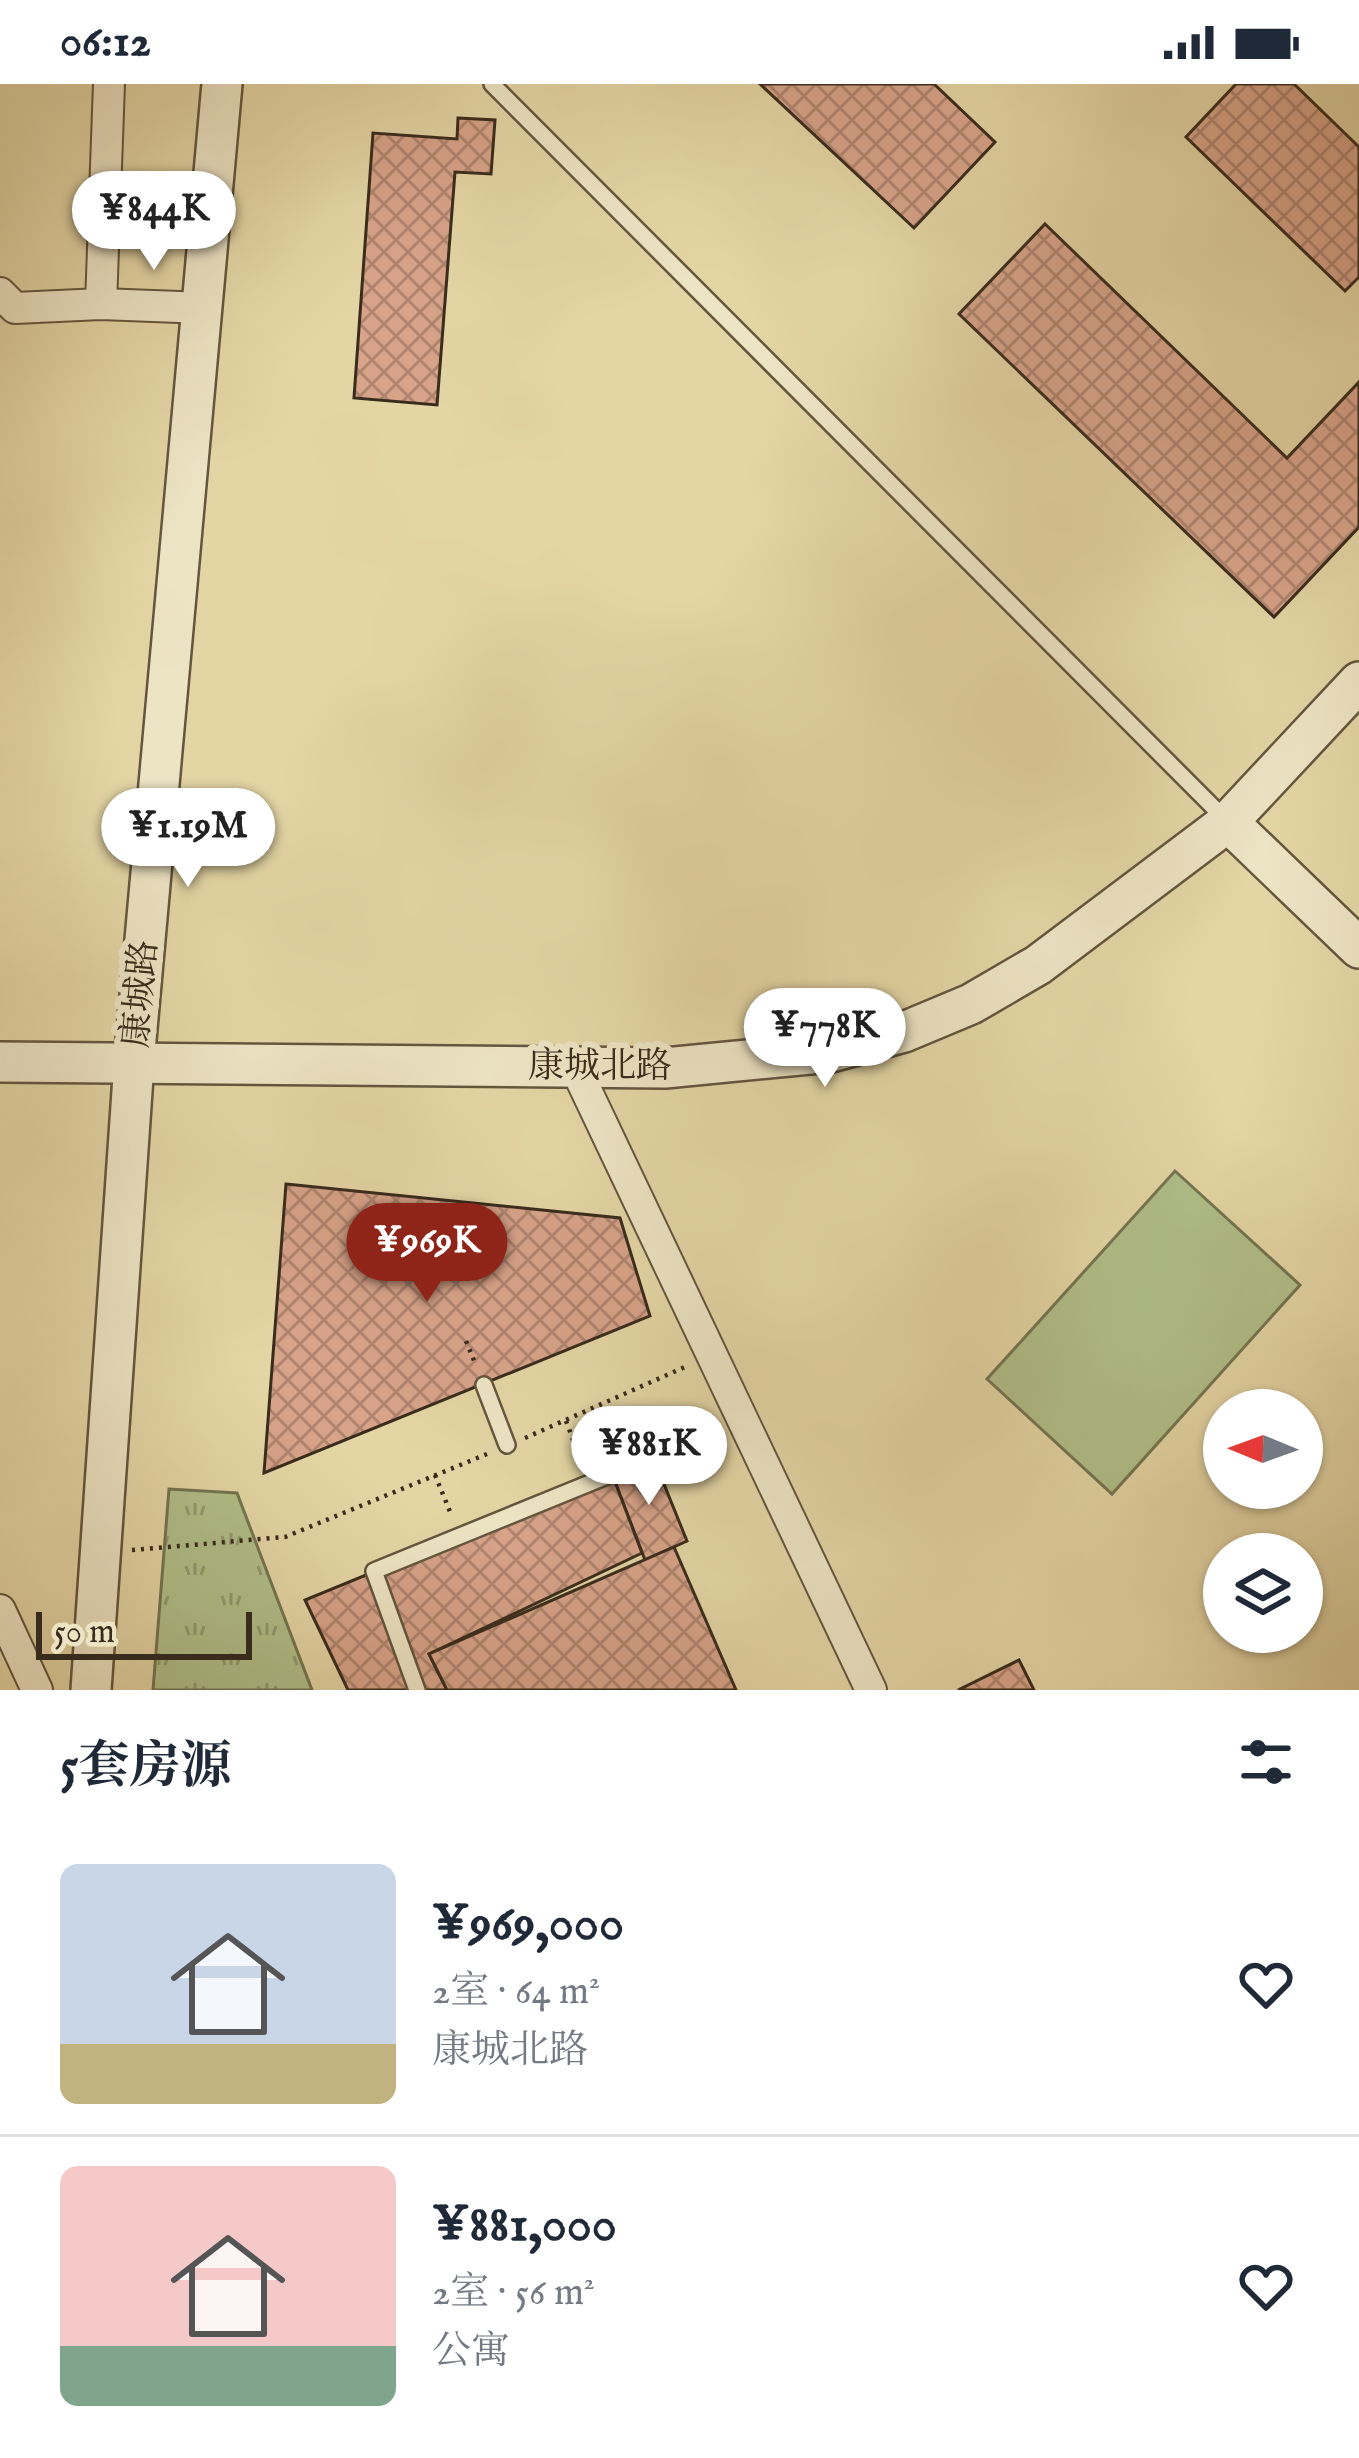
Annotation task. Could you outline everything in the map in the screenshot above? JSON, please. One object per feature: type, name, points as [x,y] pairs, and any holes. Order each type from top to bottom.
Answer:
[{"type":"street","points":[[100,304],[109,84]]},
{"type":"street","name":"康城路","points":[[91,1690],[134,1062],[222,84]]},
{"type":"street","points":[[0,293],[15,308],[100,304],[205,308]]},
{"type":"street","name":"康城北路","points":[[0,1061],[576,1069],[748,1064],[831,1052],[904,1033],[971,1004],[1038,964],[1228,822],[1359,682]]},
{"type":"street","points":[[1228,822],[1359,947]]},
{"type":"street","points":[[576,1069],[871,1690]]},
{"type":"street","points":[[0,1610],[37,1690]]},
{"type":"lane","points":[[492,84],[1228,822]]},
{"type":"lane","points":[[484,1385],[507,1445]]},
{"type":"lane","points":[[418,1690],[374,1571],[612,1474]]},
{"type":"path","points":[[566,1421],[590,1483]]},
{"type":"path","points":[[435,1475],[452,1516]]},
{"type":"path","points":[[102,1553],[285,1537]]},
{"type":"green space","points":[[1175,1171],[1300,1285],[1112,1494],[987,1379]]},
{"type":"green space","points":[[169,1489],[237,1493],[312,1690],[153,1690]]},
{"type":"building","points":[[760,84],[934,84],[995,142],[914,228]]},
{"type":"building","points":[[1236,84],[1294,84],[1359,147],[1359,277],[1345,291],[1186,137]]},
{"type":"building","points":[[458,118],[495,120],[491,174],[455,172],[437,405],[354,398],[373,133],[457,139]]},
{"type":"building","points":[[1045,224],[1287,458],[1359,382],[1359,527],[1274,617],[959,314]]},
{"type":"building","points":[[286,1184],[620,1218],[650,1316],[264,1473]]},
{"type":"building","points":[[653,1457],[687,1541],[645,1560],[612,1474]]},
{"type":"building","points":[[612,1474],[642,1553],[429,1654],[447,1690],[348,1690],[305,1600]]},
{"type":"building","points":[[674,1547],[736,1690],[447,1690],[429,1654]]},
{"type":"building","points":[[1019,1660],[1034,1690],[958,1690]]}]
